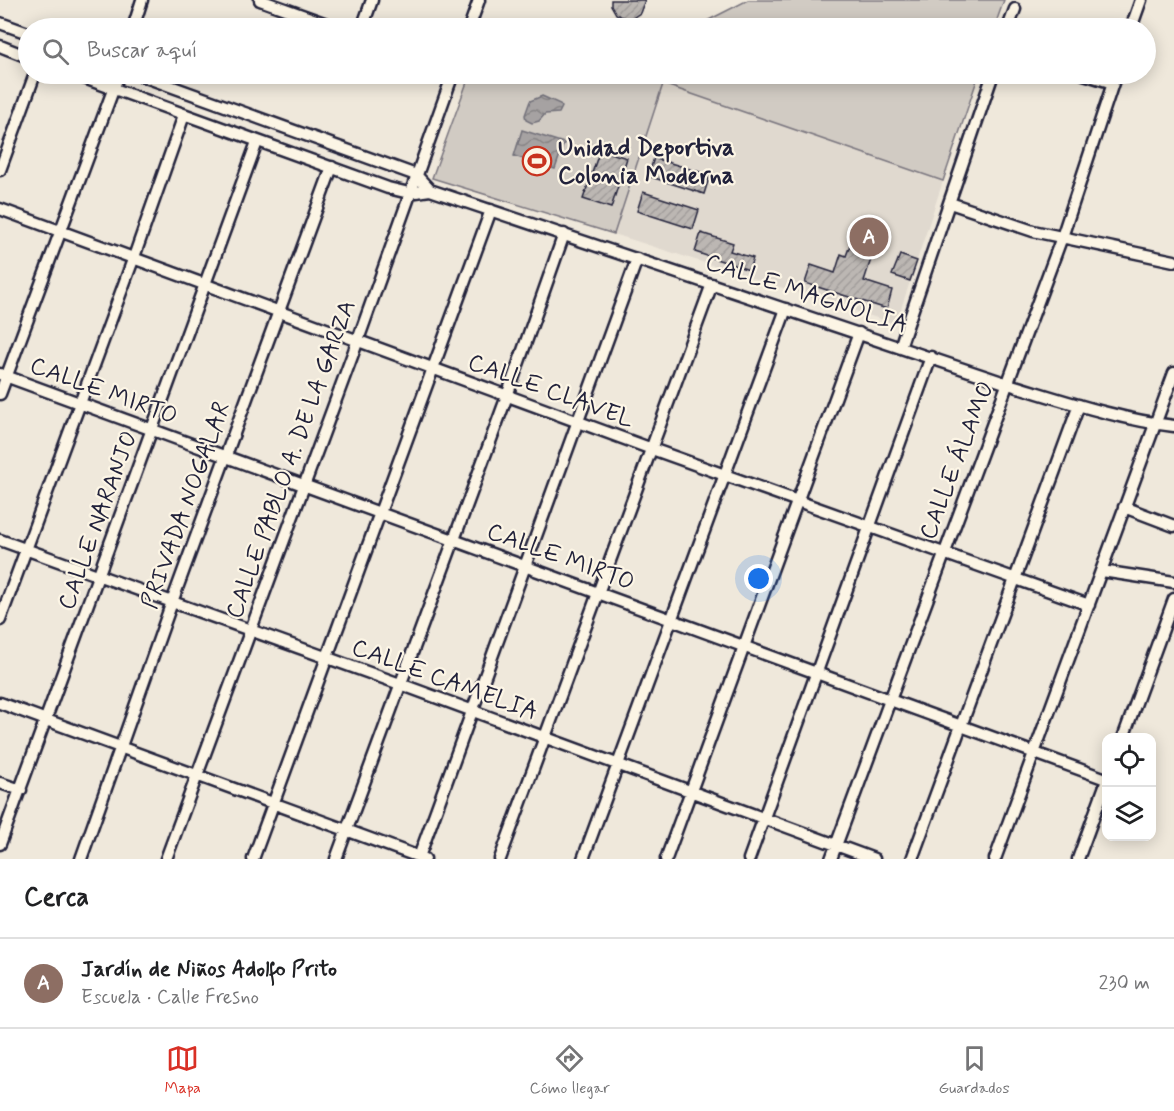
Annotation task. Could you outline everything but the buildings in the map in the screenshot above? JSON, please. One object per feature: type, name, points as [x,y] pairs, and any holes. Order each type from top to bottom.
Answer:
[{"type":"street","points":[[137,18],[142,0]]},
{"type":"street","points":[[260,0],[310,18]]},
{"type":"street","points":[[366,18],[372,0]]},
{"type":"street","points":[[473,18],[479,0]]},
{"type":"street","points":[[1135,18],[1141,0]]},
{"type":"street","points":[[1012,18],[1015,9]]},
{"type":"street","points":[[0,22],[18,29]]},
{"type":"street","points":[[0,46],[18,53]]},
{"type":"street","points":[[0,170],[31,84]]},
{"type":"street","name":"CALLE MAGNOLIA","points":[[101,84],[388,188],[409,193],[430,190],[1008,384],[1079,405],[1155,424],[1174,426]]},
{"type":"street","points":[[0,394],[3,375],[114,84]]},
{"type":"street","name":"CALLE MAGNOLIA","points":[[165,84],[416,175],[430,190]]},
{"type":"street","name":"CALLE PABLO A. DE LA GARZA","points":[[166,859],[358,340],[449,84]]},
{"type":"street","points":[[900,347],[990,84]]},
{"type":"street","name":"CALLE ÁLAMO","points":[[831,859],[1062,237],[1112,84]]},
{"type":"street","points":[[0,620],[184,115]]},
{"type":"street","name":"CALLE NARANJO","points":[[0,844],[257,142]]},
{"type":"street","name":"PRIVADA NOGALAR","points":[[81,859],[172,602],[332,167]]},
{"type":"street","points":[[950,202],[1034,231],[1174,261]]},
{"type":"street","name":"CALLE CLAVEL","points":[[0,209],[797,502],[1089,605]]},
{"type":"street","points":[[253,859],[491,210]]},
{"type":"street","points":[[336,859],[507,396],[564,234]]},
{"type":"street","points":[[0,703],[422,858],[472,711],[637,259]]},
{"type":"street","points":[[501,859],[712,284]]},
{"type":"street","points":[[583,859],[786,309]]},
{"type":"street","points":[[666,859],[859,333]]},
{"type":"street","points":[[749,859],[931,357]]},
{"type":"street","points":[[995,859],[1036,753],[1174,373]]},
{"type":"street","name":"CALLE MIRTO","points":[[3,375],[454,538],[1102,779]]},
{"type":"street","points":[[912,859],[1079,405]]},
{"type":"street","points":[[1124,507],[1174,525]]},
{"type":"street","name":"CALLE CAMELIA","points":[[0,540],[400,684],[874,859]]},
{"type":"street","points":[[1102,571],[1174,582]]},
{"type":"street","points":[[1125,733],[1174,599]]},
{"type":"street","points":[[0,783],[21,790]]},
{"type":"street","points":[[1078,859],[1105,787]]},
{"type":"shaded area","points":[[748,0],[1004,0],[998,18],[713,18]]},
{"type":"shaded area","name":"Unidad Deportiva Colonia Moderna","points":[[466,84],[663,84],[614,234],[432,178]]},
{"type":"shaded area","points":[[663,84],[943,181],[896,324],[614,234]]},
{"type":"shaded area","name":"Unidad Deportiva Colonia Moderna","points":[[663,84],[976,84],[943,181]]},
{"type":"water","points":[[542,96],[560,104],[562,107],[559,113],[545,114],[539,121],[532,123],[526,120],[525,115],[530,101]]},
{"type":"water","points":[[522,130],[564,143],[555,169],[514,156]]},
{"type":"place","name":"Unidad Deportiva Colonia Moderna","points":[[537,161]]},
{"type":"place","name":"Jardín de Niños Adolfo Prito","points":[[869,237]]}]
